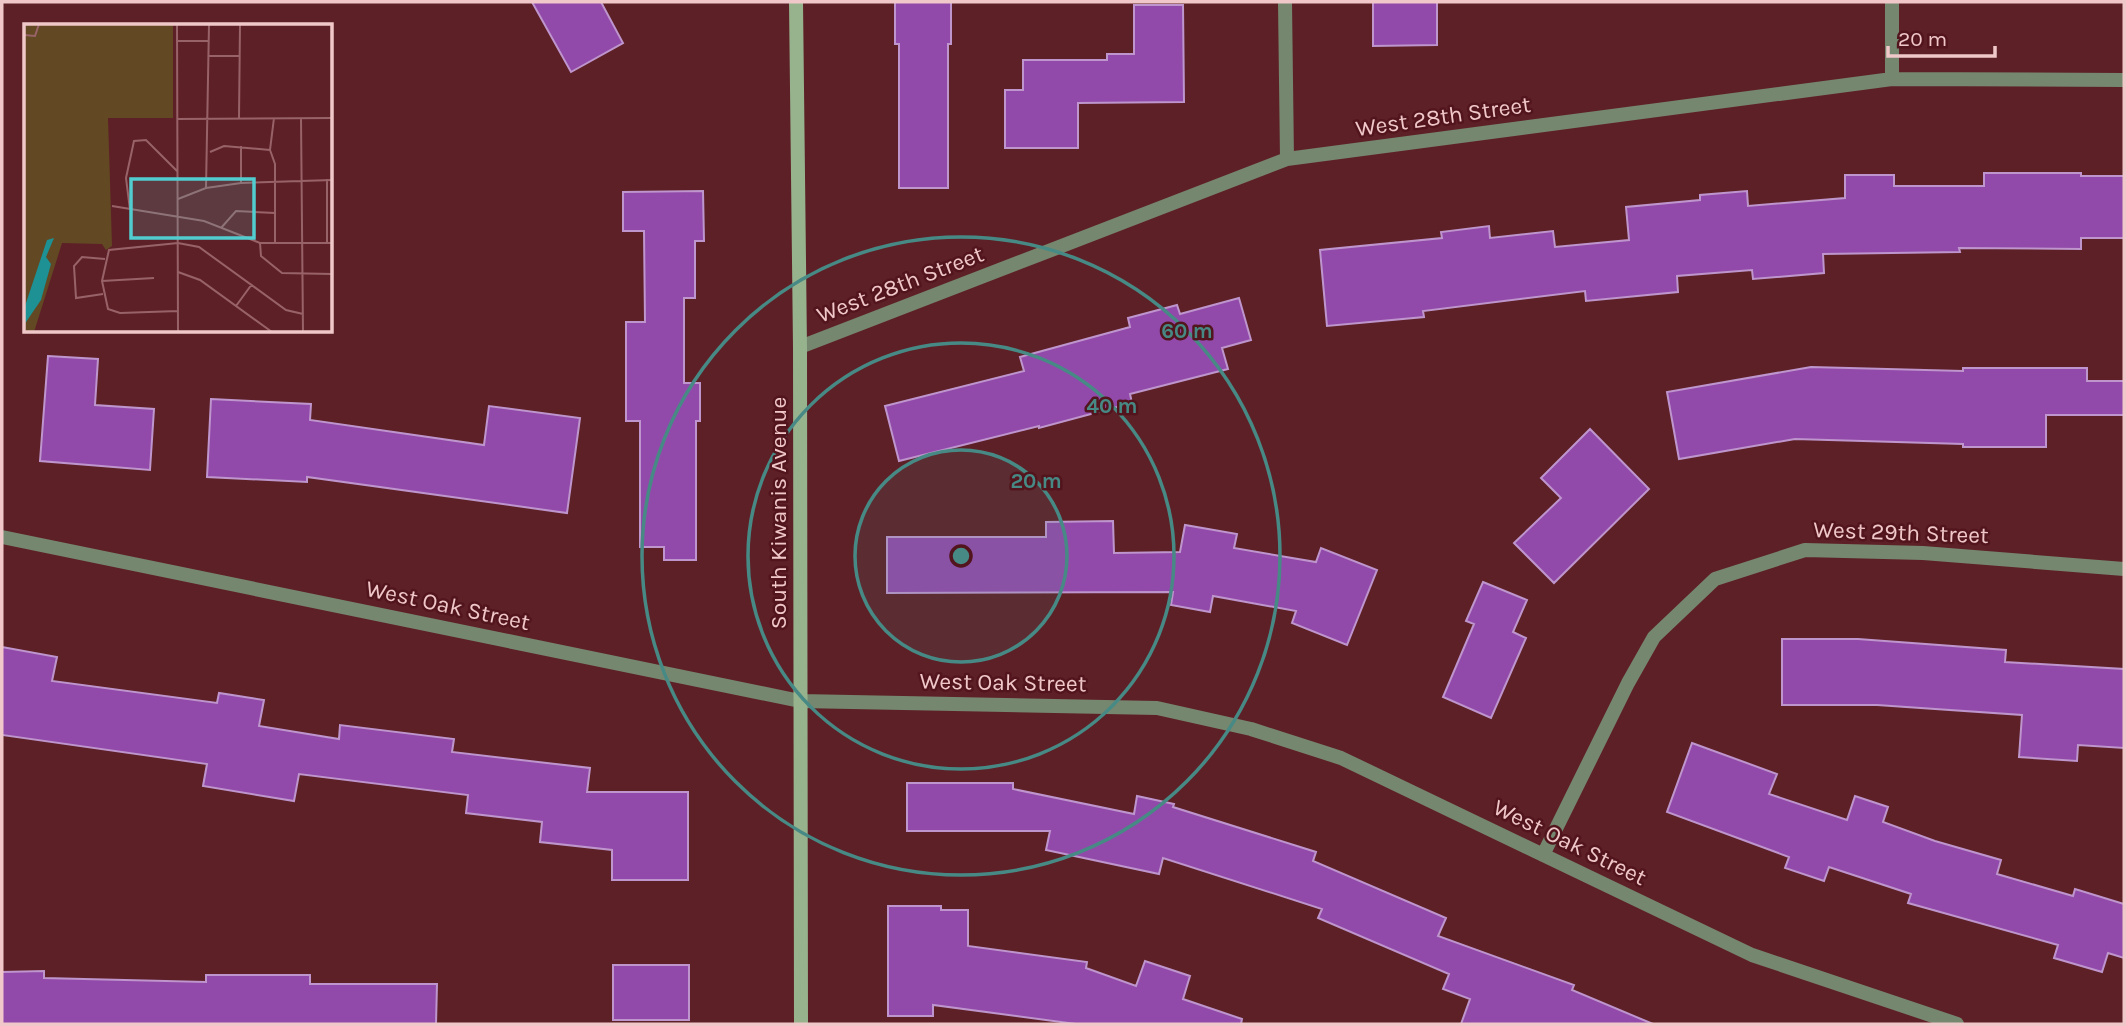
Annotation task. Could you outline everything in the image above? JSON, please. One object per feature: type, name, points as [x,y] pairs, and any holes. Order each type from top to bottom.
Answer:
[{"type":"main road","name":"South Kiwanis Avenue","points":[[796,2],[800,347],[801,1024]]},
{"type":"street","points":[[1285,2],[1287,159]]},
{"type":"street","points":[[1892,2],[1892,79]]},
{"type":"street","name":"West 28th Street","points":[[800,347],[1287,159],[1892,79],[2124,80]]},
{"type":"street","name":"West Oak Street","points":[[2,537],[800,701],[1157,708],[1251,729],[1341,758],[1752,955],[1957,1024]]},
{"type":"street","name":"West 29th Street","points":[[1543,855],[1628,683],[1654,637],[1715,579],[1805,550],[1923,552],[2124,569]]},
{"type":"building","points":[[532,2],[601,2],[623,43],[571,72]]},
{"type":"building","points":[[895,2],[951,2],[951,44],[948,44],[948,188],[899,188],[899,44],[895,44]]},
{"type":"building","points":[[1373,2],[1437,2],[1437,45],[1373,46]]},
{"type":"building","points":[[1134,5],[1183,5],[1184,102],[1078,103],[1078,148],[1005,148],[1005,90],[1023,90],[1023,60],[1107,60],[1107,54],[1134,54]]},
{"type":"building","points":[[1984,173],[2124,176],[2124,238],[2081,238],[2081,249],[1959,248],[1960,252],[1823,254],[1824,273],[1753,279],[1752,270],[1677,276],[1678,292],[1586,301],[1585,291],[1423,311],[1424,317],[1327,326],[1320,250],[1442,238],[1441,232],[1489,226],[1490,238],[1553,231],[1555,247],[1629,240],[1626,207],[1700,200],[1700,195],[1747,191],[1748,206],[1845,198],[1845,175],[1894,175],[1894,186],[1984,186]]},
{"type":"building","points":[[703,191],[704,241],[695,241],[695,298],[684,298],[684,383],[700,383],[700,421],[696,421],[696,560],[664,560],[664,547],[640,547],[640,421],[626,421],[626,322],[645,322],[644,231],[623,231],[623,192]]},
{"type":"building","points":[[1239,298],[1251,340],[1222,348],[1228,369],[1130,394],[1132,403],[899,461],[885,406],[1024,371],[1020,357],[1130,327],[1128,318],[1177,305],[1180,314]]},
{"type":"building","points":[[48,356],[98,359],[95,405],[154,409],[150,470],[40,461]]},
{"type":"building","points":[[1811,367],[1963,371],[1963,368],[2087,368],[2087,381],[2124,381],[2124,415],[2046,415],[2046,447],[1963,447],[1963,444],[1795,439],[1679,459],[1667,392]]},
{"type":"building","points":[[211,399],[311,404],[310,420],[484,445],[489,406],[580,418],[567,513],[307,477],[307,482],[207,477]]},
{"type":"building","points":[[1590,429],[1649,489],[1554,583],[1514,543],[1561,498],[1541,478]]},
{"type":"building","points":[[1113,521],[1114,553],[1180,552],[1185,525],[1237,534],[1234,548],[1316,562],[1321,548],[1377,570],[1347,645],[1292,623],[1296,611],[1213,596],[1210,612],[1171,605],[1173,592],[887,593],[887,537],[1046,537],[1046,522]]},
{"type":"building","points":[[1483,582],[1527,600],[1513,632],[1526,638],[1491,718],[1443,697],[1474,624],[1466,621]]},
{"type":"building","points":[[1782,639],[1858,639],[2006,650],[2005,662],[2124,669],[2124,748],[2078,745],[2077,761],[2019,757],[2022,715],[1877,705],[1782,705]]},
{"type":"building","points":[[2,647],[57,657],[52,681],[217,703],[219,693],[264,700],[259,726],[339,739],[340,725],[454,739],[452,752],[590,768],[587,792],[688,792],[688,880],[612,880],[612,850],[540,842],[542,822],[466,813],[468,795],[299,774],[294,801],[203,786],[207,764],[2,735]]},
{"type":"building","points":[[1692,743],[1777,774],[1769,794],[1847,820],[1855,796],[1888,807],[1883,822],[1935,841],[2001,860],[1997,874],[2073,896],[2075,889],[2124,904],[2124,958],[2108,953],[2102,972],[2054,958],[2058,945],[1908,903],[1911,894],[1829,867],[1824,881],[1785,868],[1789,857],[1667,812]]},
{"type":"building","points":[[907,783],[1013,783],[1013,789],[1134,814],[1137,796],[1174,804],[1173,807],[1316,852],[1313,861],[1446,918],[1438,936],[1574,985],[1572,990],[1653,1024],[1461,1024],[1470,999],[1443,989],[1449,974],[1318,918],[1322,909],[1163,858],[1159,874],[1046,850],[1050,831],[907,831]]},
{"type":"building","points":[[888,906],[941,906],[941,910],[968,910],[968,946],[1087,962],[1086,968],[1136,986],[1145,961],[1190,976],[1183,999],[1242,1019],[1241,1024],[1076,1024],[933,1005],[933,1016],[888,1016]]},
{"type":"building","points":[[613,965],[689,965],[689,1020],[613,1020]]},
{"type":"building","points":[[44,971],[44,978],[206,982],[206,975],[310,975],[310,984],[437,984],[436,1024],[2,1024],[2,972]]}]
